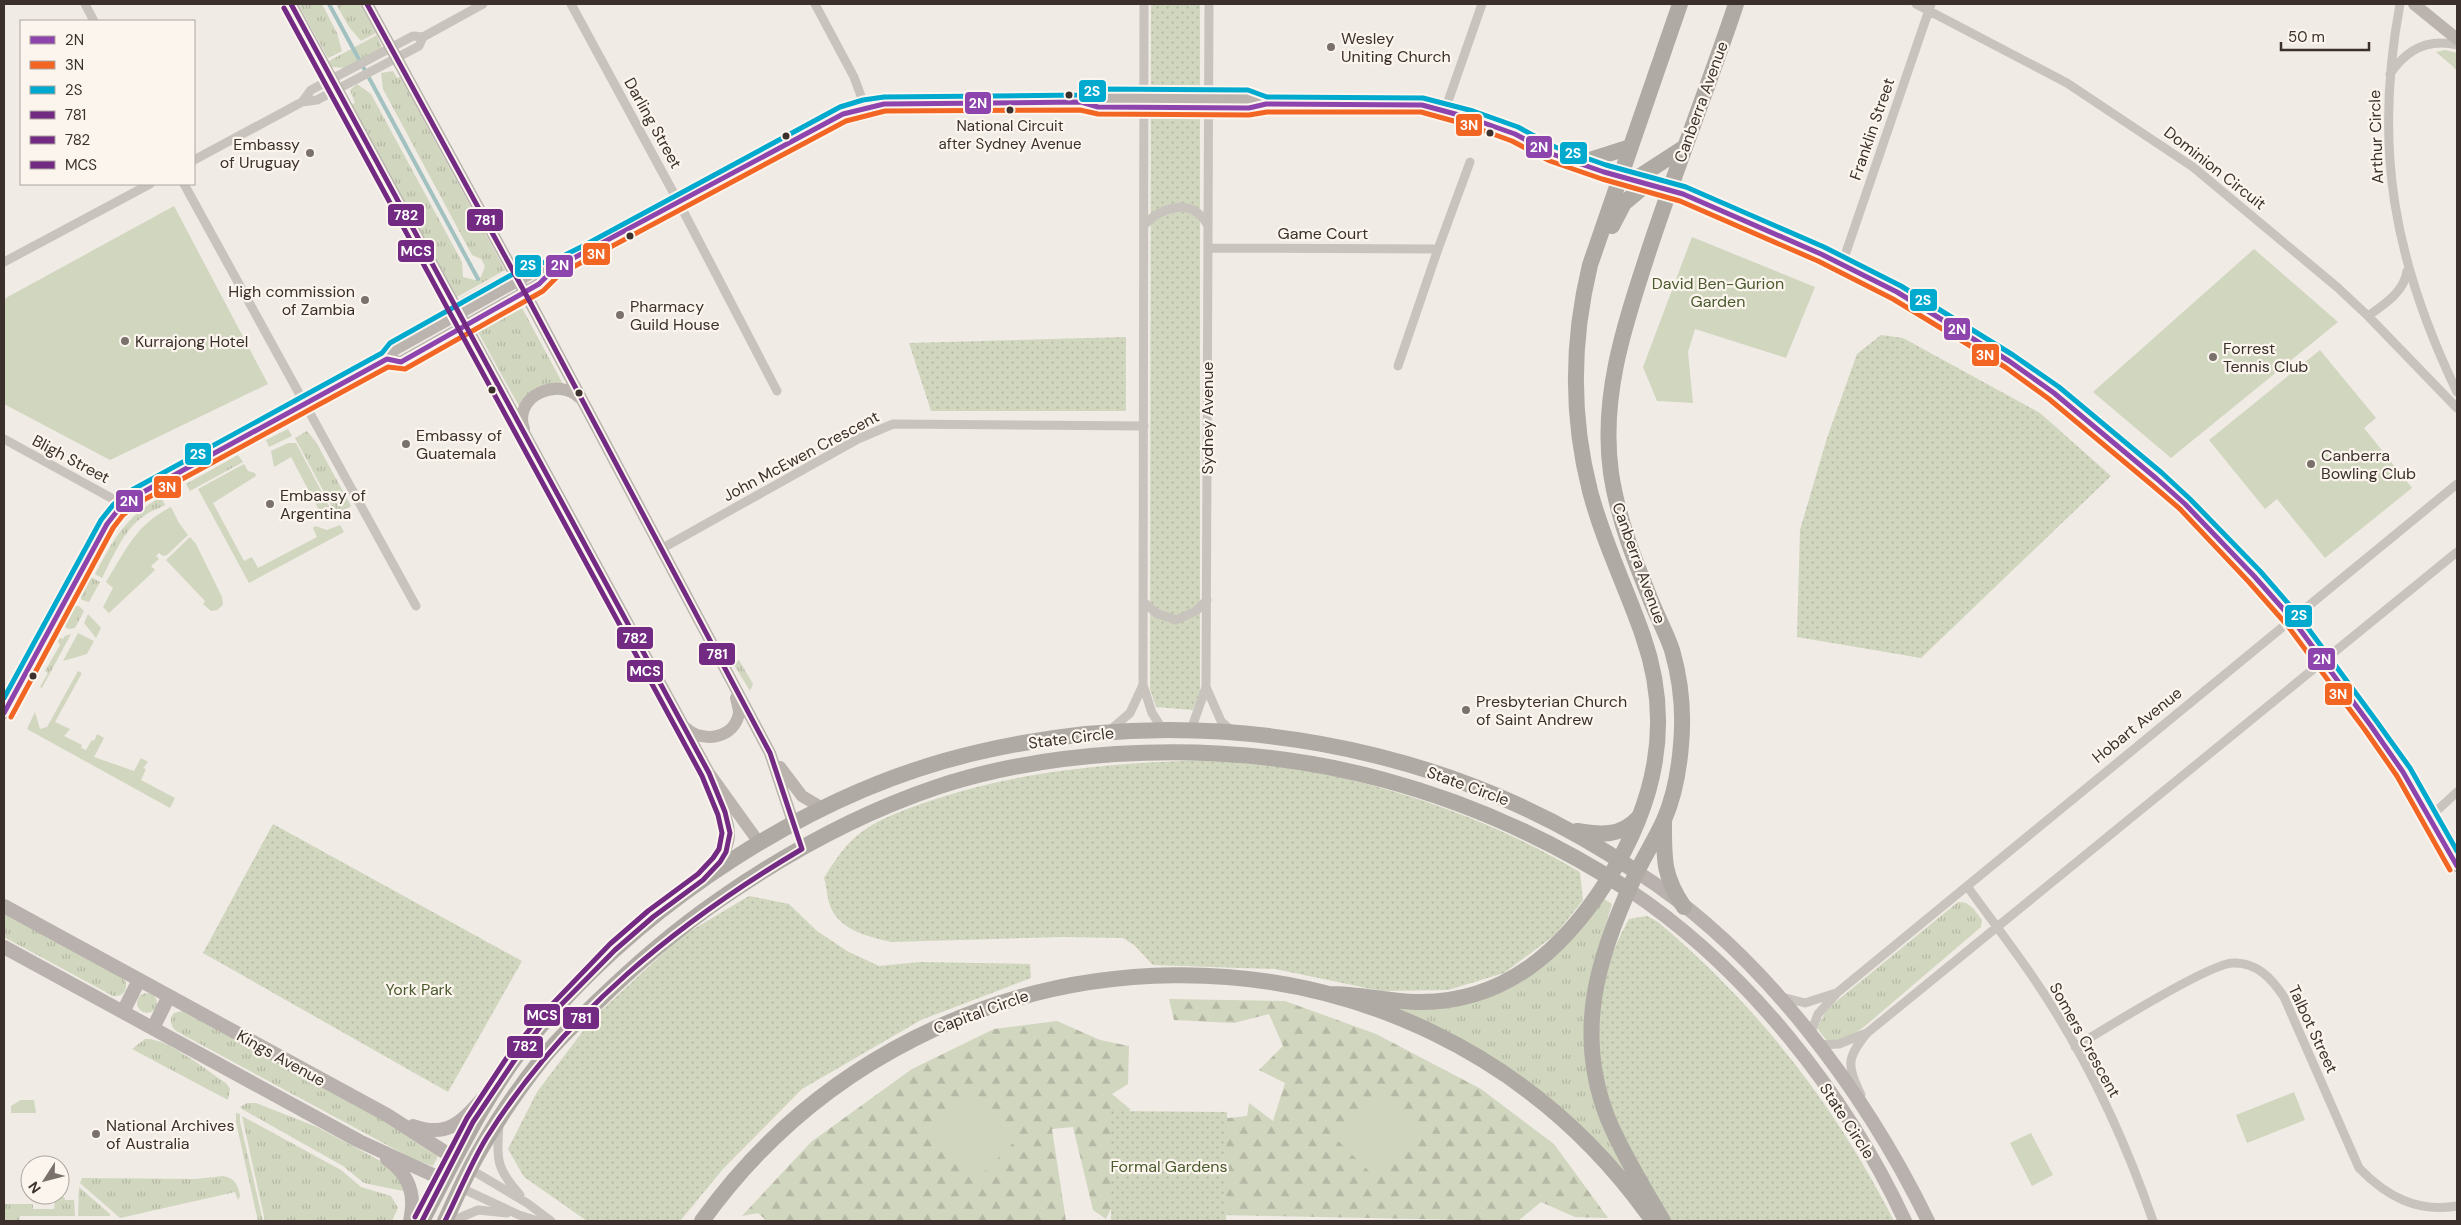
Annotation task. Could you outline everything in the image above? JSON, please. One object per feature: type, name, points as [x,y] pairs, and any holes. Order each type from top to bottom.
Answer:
[{"type":"highway","name":"Canberra Avenue","points":[[1329,994],[1433,1002],[1469,995],[1500,984],[1536,964],[1564,939],[1584,916],[1620,861],[1642,814],[1652,781],[1657,748],[1658,714],[1655,682],[1644,637],[1594,504],[1582,456],[1576,370],[1579,320],[1585,284],[1594,250],[1634,180],[1630,147],[1680,4]]},
{"type":"highway","name":"Canberra Avenue","points":[[1664,1221],[1621,1147],[1607,1117],[1596,1083],[1591,1048],[1591,1016],[1599,970],[1611,932],[1629,890],[1664,821],[1672,796],[1680,756],[1682,725],[1680,687],[1669,643],[1633,554],[1620,516],[1611,471],[1608,430],[1611,387],[1625,325],[1670,190],[1736,4]]},
{"type":"highway","points":[[1580,163],[1630,147]]},
{"type":"highway","points":[[1594,250],[1609,232],[1634,180],[1685,147]]},
{"type":"highway","points":[[1163,730],[1179,751]]},
{"type":"highway","name":"State Circle","points":[[422,1221],[454,1158],[503,1074],[548,1018],[606,958],[653,917],[711,875],[760,844],[824,809],[901,776],[962,756],[1020,744],[1106,733],[1191,730],[1239,732],[1290,738],[1386,758],[1476,787],[1528,808],[1637,872]]},
{"type":"highway","name":"Sydney Avenue","points":[[1179,751],[1191,730]]},
{"type":"highway","name":"State Circle","points":[[445,1221],[470,1168],[500,1118],[544,1056],[614,985],[673,933],[775,864],[802,849],[877,812],[934,788],[962,780],[1062,759],[1179,751],[1241,754],[1286,759],[1382,778],[1469,807],[1554,846],[1629,890]]},
{"type":"highway","points":[[1382,778],[1386,758]]},
{"type":"highway","points":[[1469,807],[1476,787]]},
{"type":"highway","points":[[1568,830],[1609,834],[1626,828],[1642,814]]},
{"type":"highway","points":[[1664,821],[1664,867],[1671,887],[1684,907]]},
{"type":"highway","points":[[794,825],[802,849]]},
{"type":"highway","points":[[760,844],[775,864]]},
{"type":"highway","name":"Capital Circle","points":[[702,1221],[738,1174],[763,1147],[811,1104],[847,1077],[894,1048],[943,1023],[977,1010],[1030,994],[1083,982],[1119,977],[1192,975],[1265,981],[1329,994]]},
{"type":"highway","points":[[1329,994],[1406,1021],[1464,1050],[1503,1074],[1554,1113],[1588,1144],[1637,1198],[1653,1221]]},
{"type":"highway","name":"Kings Avenue","points":[[454,1158],[470,1168]]},
{"type":"highway","points":[[444,1180],[461,1188]]},
{"type":"main road","name":"State Circle","points":[[1637,872],[1719,935],[1775,994],[1813,1040],[1870,1116],[1906,1177],[1928,1221]]},
{"type":"main road","name":"State Circle","points":[[1629,890],[1693,939],[1779,1028],[1819,1078],[1858,1136],[1904,1221]]},
{"type":"main road","name":"Kings Avenue","points":[[4,906],[387,1115],[454,1158]]},
{"type":"main road","points":[[4,947],[359,1141],[444,1180]]},
{"type":"main road","points":[[123,1012],[139,980]]},
{"type":"main road","points":[[153,1028],[169,996]]},
{"type":"main road","name":"State Circle","points":[[1779,1028],[1813,1040]]},
{"type":"main road","points":[[1813,1040],[1813,1062],[1819,1078]]},
{"type":"main road","points":[[387,1115],[422,1129],[450,1128],[464,1119],[503,1074]]},
{"type":"main road","points":[[359,1141],[393,1163],[406,1177],[413,1197],[410,1221]]},
{"type":"street","points":[[85,4],[93,20]]},
{"type":"street","points":[[291,4],[709,773],[760,844]]},
{"type":"street","points":[[367,4],[525,293],[770,753],[799,793],[824,809]]},
{"type":"street","points":[[335,84],[357,79],[378,68],[413,36],[423,37],[483,4]]},
{"type":"street","name":"Darling Street","points":[[571,4],[679,203],[777,391]]},
{"type":"street","points":[[815,4],[854,77],[865,107]]},
{"type":"street","points":[[1144,4],[1144,685],[1152,713],[1163,730]]},
{"type":"street","name":"Sydney Avenue","points":[[1191,730],[1206,687],[1209,4]]},
{"type":"street","points":[[1445,110],[1482,4]]},
{"type":"street","name":"Dominion Circuit","points":[[1916,4],[1930,7],[2067,83],[2193,167],[2302,256],[2368,316],[2457,408]]},
{"type":"street","name":"Arthur Circle","points":[[2400,4],[2390,76],[2388,128],[2390,173],[2399,234],[2407,268],[2431,336],[2457,392]]},
{"type":"street","points":[[2414,4],[2457,39]]},
{"type":"street","name":"Franklin Street","points":[[1842,264],[1930,7]]},
{"type":"street","points":[[2390,76],[2401,60],[2417,48],[2442,41],[2457,44]]},
{"type":"street","points":[[195,159],[302,102],[317,100],[351,69],[372,58],[394,53]]},
{"type":"street","points":[[4,713],[107,524],[124,505],[145,490],[387,359],[394,350],[533,272],[555,268],[843,114],[865,107],[912,103],[1081,102],[1098,96],[1144,102],[1209,102],[1249,108],[1266,104],[1403,104],[1445,110],[1515,134],[1552,154],[1684,194],[1842,264],[1956,327],[2054,393],[2185,504],[2293,620],[2403,772],[2457,866]]},
{"type":"street","points":[[1398,366],[1470,162]]},
{"type":"street","points":[[4,262],[148,185]]},
{"type":"street","points":[[185,185],[416,606]]},
{"type":"street","points":[[1144,225],[1153,217],[1171,207],[1194,211],[1203,218],[1208,227]]},
{"type":"street","name":"Game Court","points":[[1208,248],[1438,249]]},
{"type":"street","points":[[387,359],[401,362],[540,284],[555,268]]},
{"type":"street","points":[[2368,316],[2397,293],[2406,278],[2407,268]]},
{"type":"street","points":[[526,436],[522,425],[523,414],[531,399],[540,392],[551,388],[562,388],[573,392],[582,399]]},
{"type":"street","name":"John McEwen Crescent","points":[[661,549],[858,439],[893,424],[1144,426]]},
{"type":"street","name":"Bligh Street","points":[[4,439],[124,505]]},
{"type":"street","name":"Hobart Avenue","points":[[1813,1040],[1818,1014],[1838,992],[2457,484]]},
{"type":"street","points":[[1870,1116],[1852,1075],[1850,1063],[1851,1054],[1867,1033],[2457,552]]},
{"type":"street","points":[[1144,602],[1156,613],[1176,620],[1196,611],[1206,600]]},
{"type":"street","points":[[1106,733],[1130,713],[1144,685]]},
{"type":"street","points":[[682,723],[692,733],[702,738],[717,736],[728,730],[735,722],[739,712],[734,686]]},
{"type":"street","points":[[1206,687],[1221,721],[1231,730],[1239,732]]},
{"type":"street","points":[[770,753],[794,825]]},
{"type":"street","points":[[709,773],[730,833],[727,850],[711,875]]},
{"type":"street","points":[[2430,816],[2457,792]]},
{"type":"street","name":"Somers Crescent","points":[[1967,886],[2028,971],[2075,1047],[2112,1119],[2153,1221]]},
{"type":"street","name":"Talbot Street","points":[[2075,1047],[2202,974],[2232,962],[2255,967],[2272,980],[2284,997],[2359,1168],[2374,1184],[2398,1199],[2416,1205],[2457,1206]]},
{"type":"street","name":"Hobart Avenue","points":[[1775,994],[1795,1002],[1806,1003],[1838,992]]},
{"type":"street","points":[[1813,1040],[1839,1044],[1867,1033]]},
{"type":"street","points":[[500,1118],[498,1164],[506,1180],[527,1203]]},
{"type":"street","name":"Kings Avenue","points":[[470,1168],[527,1203],[551,1221]]},
{"type":"street","points":[[461,1188],[519,1215],[538,1221]]},
{"type":"street","points":[[452,1221],[478,1210],[519,1215]]},
{"type":"green space","points":[[298,4],[322,4],[337,33],[342,51],[328,58]]},
{"type":"green space","points":[[336,4],[360,4],[376,33],[361,41],[349,27]]},
{"type":"green space","points":[[1151,4],[1200,4],[1200,693],[1193,710],[1156,707],[1150,689]]},
{"type":"green space","points":[[377,35],[382,48],[345,68],[332,67],[329,61]]},
{"type":"green space","points":[[2445,50],[2457,53],[2457,70],[2436,52]]},
{"type":"green space","points":[[393,71],[397,78],[400,77],[505,270],[457,297],[352,104],[355,103],[350,90],[357,84],[371,94],[462,262],[463,277],[475,280],[481,277],[485,266],[481,259],[472,255],[383,89],[381,73]]},
{"type":"green space","name":"Kurrajong Hotel","points":[[174,206],[268,384],[110,460],[4,404],[4,299]]},
{"type":"green space","name":"David Ben-Gurion Garden","points":[[1692,237],[1815,287],[1786,358],[1695,329],[1688,352],[1693,403],[1657,401],[1643,367]]},
{"type":"green space","name":"Forrest Tennis Club","points":[[2254,249],[2338,322],[2171,458],[2093,392]]},
{"type":"green space","points":[[506,273],[505,278],[462,301],[458,299]]},
{"type":"green space","points":[[522,308],[563,384],[520,408],[478,332]]},
{"type":"green space","points":[[1881,335],[1903,338],[2040,413],[2111,476],[1921,658],[1797,637],[1800,530],[1827,438],[1857,354]]},
{"type":"green space","points":[[1126,337],[1126,411],[931,411],[909,343]]},
{"type":"green space","name":"Canberra Bowling Club","points":[[2320,350],[2376,418],[2364,428],[2412,488],[2325,558],[2277,499],[2265,509],[2209,440]]},
{"type":"green space","points":[[288,429],[292,436],[269,447],[266,440]]},
{"type":"green space","points":[[307,431],[316,442],[351,506],[337,516],[295,438]]},
{"type":"green space","points":[[288,443],[296,443],[335,517],[328,520],[323,518],[291,457],[274,467],[271,451]]},
{"type":"green space","points":[[238,455],[243,462],[190,491],[186,484]]},
{"type":"green space","points":[[244,464],[248,471],[255,473],[256,476],[213,503],[244,561],[252,557],[258,568],[317,537],[313,528],[315,526],[327,530],[340,525],[344,532],[249,583],[198,489]]},
{"type":"green space","points":[[161,497],[165,505],[149,513],[131,528],[102,578],[95,574],[108,550],[129,521]]},
{"type":"green space","points":[[171,507],[188,535],[167,555],[163,556],[159,553],[156,556],[159,559],[151,566],[155,570],[109,613],[103,607],[113,588],[106,582],[133,538],[149,522]]},
{"type":"green space","points":[[190,537],[196,544],[222,597],[223,605],[217,610],[211,611],[203,604],[205,601],[166,560]]},
{"type":"green space","points":[[91,577],[100,582],[89,602],[82,600],[80,597]]},
{"type":"green space","points":[[74,606],[79,606],[84,611],[75,628],[68,629],[64,626]]},
{"type":"green space","points":[[88,614],[101,628],[96,638],[84,623]]},
{"type":"green space","points":[[78,633],[94,641],[87,654],[63,661]]},
{"type":"green space","points":[[71,634],[42,688],[40,687],[48,673],[45,671],[60,645],[58,641],[60,638],[63,639]]},
{"type":"green space","points":[[739,660],[753,684],[750,691],[733,663]]},
{"type":"green space","points":[[78,671],[82,673],[55,722],[70,729],[64,736],[82,745],[81,748],[86,750],[97,734],[104,738],[94,757],[134,771],[141,758],[148,762],[143,768],[146,769],[141,780],[175,798],[170,808],[27,729],[35,712],[40,729],[47,727]]},
{"type":"green space","points":[[1217,760],[1283,767],[1330,775],[1367,784],[1441,807],[1512,836],[1580,872],[1583,900],[1555,935],[1504,973],[1448,990],[1381,991],[1275,969],[1153,965],[1134,945],[1123,938],[1063,937],[891,942],[865,935],[849,928],[836,916],[831,908],[824,878],[841,852],[863,831],[881,820],[909,808],[973,788],[1042,774],[1111,765]]},
{"type":"green space","name":"York Park","points":[[273,824],[522,961],[448,1092],[203,953]]},
{"type":"green space","points":[[749,896],[789,904],[817,931],[847,951],[879,966],[920,962],[1030,964],[1031,978],[921,1020],[802,1089],[723,1169],[680,1221],[587,1221],[524,1177],[508,1149],[537,1092],[592,1019],[682,936]]},
{"type":"green space","points":[[1604,899],[1612,904],[1593,966],[1630,1173],[1626,1176],[1577,1125],[1522,1080],[1462,1042],[1398,1011],[1399,1008],[1453,1005],[1582,928]]},
{"type":"green space","points":[[1958,902],[1966,903],[1974,910],[1982,920],[1981,927],[1865,1026],[1852,1035],[1838,1041],[1827,1041],[1817,1028],[1827,1009]]},
{"type":"green space","points":[[4,913],[123,978],[126,982],[124,993],[119,996],[113,996],[4,937]]},
{"type":"green space","points":[[1647,916],[1658,922],[1694,954],[1728,988],[1761,1023],[1791,1060],[1847,1137],[1894,1221],[1671,1221],[1617,1125],[1604,1086],[1599,1062],[1599,1013],[1609,964],[1629,919]]},
{"type":"green space","points":[[143,993],[151,993],[157,999],[157,1007],[151,1013],[143,1013],[137,1007],[137,999]]},
{"type":"green space","points":[[1169,999],[1285,1001],[1376,1034],[1481,1089],[1554,1144],[1608,1218],[1575,1217],[1541,1202],[1518,1221],[1220,1215],[1219,1119],[1247,1116],[1249,1103],[1273,1121],[1285,1083],[1259,1070],[1283,1046],[1269,1014],[1234,1023],[1174,1020]]},
{"type":"green space","points":[[182,1011],[391,1124],[438,1156],[433,1166],[413,1159],[176,1031],[171,1024],[171,1018],[174,1013]]},
{"type":"green space","points":[[1057,1021],[1100,1040],[1129,1046],[1128,1084],[1112,1094],[1130,1109],[1121,1156],[1122,1186],[1106,1219],[1093,1210],[1073,1127],[1052,1129],[1066,1221],[767,1221],[758,1213],[742,1216],[811,1142],[912,1069],[994,1029]]},
{"type":"green space","points":[[145,1039],[164,1043],[198,1063],[226,1083],[230,1089],[228,1100],[132,1049]]},
{"type":"green space","points":[[2294,1092],[2305,1120],[2247,1143],[2236,1115]]},
{"type":"green space","points":[[972,1094],[1017,1139],[974,1182],[929,1137]]},
{"type":"green space","points":[[1377,1094],[1420,1137],[1378,1180],[1334,1137]]},
{"type":"green space","points":[[21,1100],[34,1100],[36,1113],[11,1113],[11,1106]]},
{"type":"green space","points":[[247,1103],[256,1103],[317,1127],[390,1166],[408,1192],[364,1183],[343,1166],[240,1107]]},
{"type":"green space","name":"Formal Gardens","points":[[1111,1111],[1227,1112],[1226,1221],[1111,1221]]},
{"type":"green space","points":[[236,1113],[240,1114],[240,1122],[263,1221],[258,1221],[236,1122]]},
{"type":"green space","points":[[242,1116],[341,1170],[361,1187],[391,1196],[398,1208],[392,1221],[265,1221]]},
{"type":"green space","points":[[2031,1133],[2053,1175],[2032,1186],[2010,1143]]},
{"type":"green space","points":[[223,1176],[230,1178],[235,1183],[240,1196],[238,1200],[235,1192],[120,1218],[80,1183],[82,1178],[196,1179]]},
{"type":"green space","points":[[79,1187],[110,1214],[110,1216],[78,1216]]},
{"type":"green space","points":[[70,1200],[74,1200],[75,1216],[20,1216],[19,1221],[4,1221],[4,1204],[33,1205],[33,1209],[54,1209],[54,1205],[70,1205]]},
{"type":"waterway","points":[[329,4],[478,279]]},
{"type":"transit line","name":"782","points":[[291,4],[709,773],[725,812],[730,833],[726,852],[720,862],[703,880],[653,917],[615,950],[544,1022],[514,1061],[473,1122],[422,1221]]},
{"type":"transit line","name":"781","points":[[367,4],[530,302],[770,753],[802,849],[711,908],[668,940],[627,974],[588,1011],[552,1050],[518,1092],[487,1137],[445,1221]]},
{"type":"transit line","name":"MCS","points":[[284,8],[702,776],[718,815],[722,833],[719,849],[698,874],[648,911],[610,944],[539,1018],[508,1056],[467,1118],[415,1217]]},
{"type":"transit line","name":"2S","points":[[4,698],[101,520],[113,505],[130,491],[382,353],[390,343],[529,265],[553,261],[583,246],[840,107],[863,100],[884,97],[1080,95],[1098,89],[1248,90],[1267,97],[1423,98],[1473,111],[1518,127],[1555,147],[1606,165],[1686,187],[1824,247],[1901,286],[2013,355],[2059,387],[2162,473],[2190,499],[2260,571],[2299,616],[2410,768],[2457,851]]},
{"type":"transit line","name":"2N","points":[[4,713],[107,524],[118,510],[134,497],[387,359],[401,362],[539,284],[555,268],[843,114],[884,104],[1081,102],[1098,107],[1249,108],[1266,104],[1422,105],[1470,118],[1515,134],[1552,154],[1604,172],[1683,194],[1821,254],[1897,292],[2009,361],[2054,393],[2185,504],[2293,620],[2403,772],[2457,866]]},
{"type":"transit line","name":"3N","points":[[11,717],[113,528],[123,515],[138,503],[388,367],[405,369],[543,291],[560,274],[846,121],[885,111],[1080,110],[1098,114],[1249,115],[1267,112],[1421,112],[1468,125],[1512,141],[1550,161],[1602,179],[1680,201],[1818,261],[1893,299],[2005,367],[2049,399],[2180,509],[2287,625],[2397,776],[2450,870]]},
{"type":"place","name":"Wesley Uniting Church","points":[[1331,47]]},
{"type":"place","name":"National Circuit after Sydney Avenue","points":[[1010,110]]},
{"type":"place","name":"Embassy of Uruguay","points":[[310,153]]},
{"type":"place","name":"High commission of Zambia","points":[[365,300]]},
{"type":"place","name":"Pharmacy Guild House","points":[[620,315]]},
{"type":"place","name":"Kurrajong Hotel","points":[[125,341]]},
{"type":"place","name":"Forrest Tennis Club","points":[[2213,357]]},
{"type":"place","name":"Embassy of Guatemala","points":[[406,444]]},
{"type":"place","name":"Canberra Bowling Club","points":[[2311,464]]},
{"type":"place","name":"Embassy of Argentina","points":[[270,504]]},
{"type":"place","name":"Presbyterian Church of Saint Andrew","points":[[1466,710]]},
{"type":"place","name":"National Archives of Australia","points":[[96,1134]]}]
